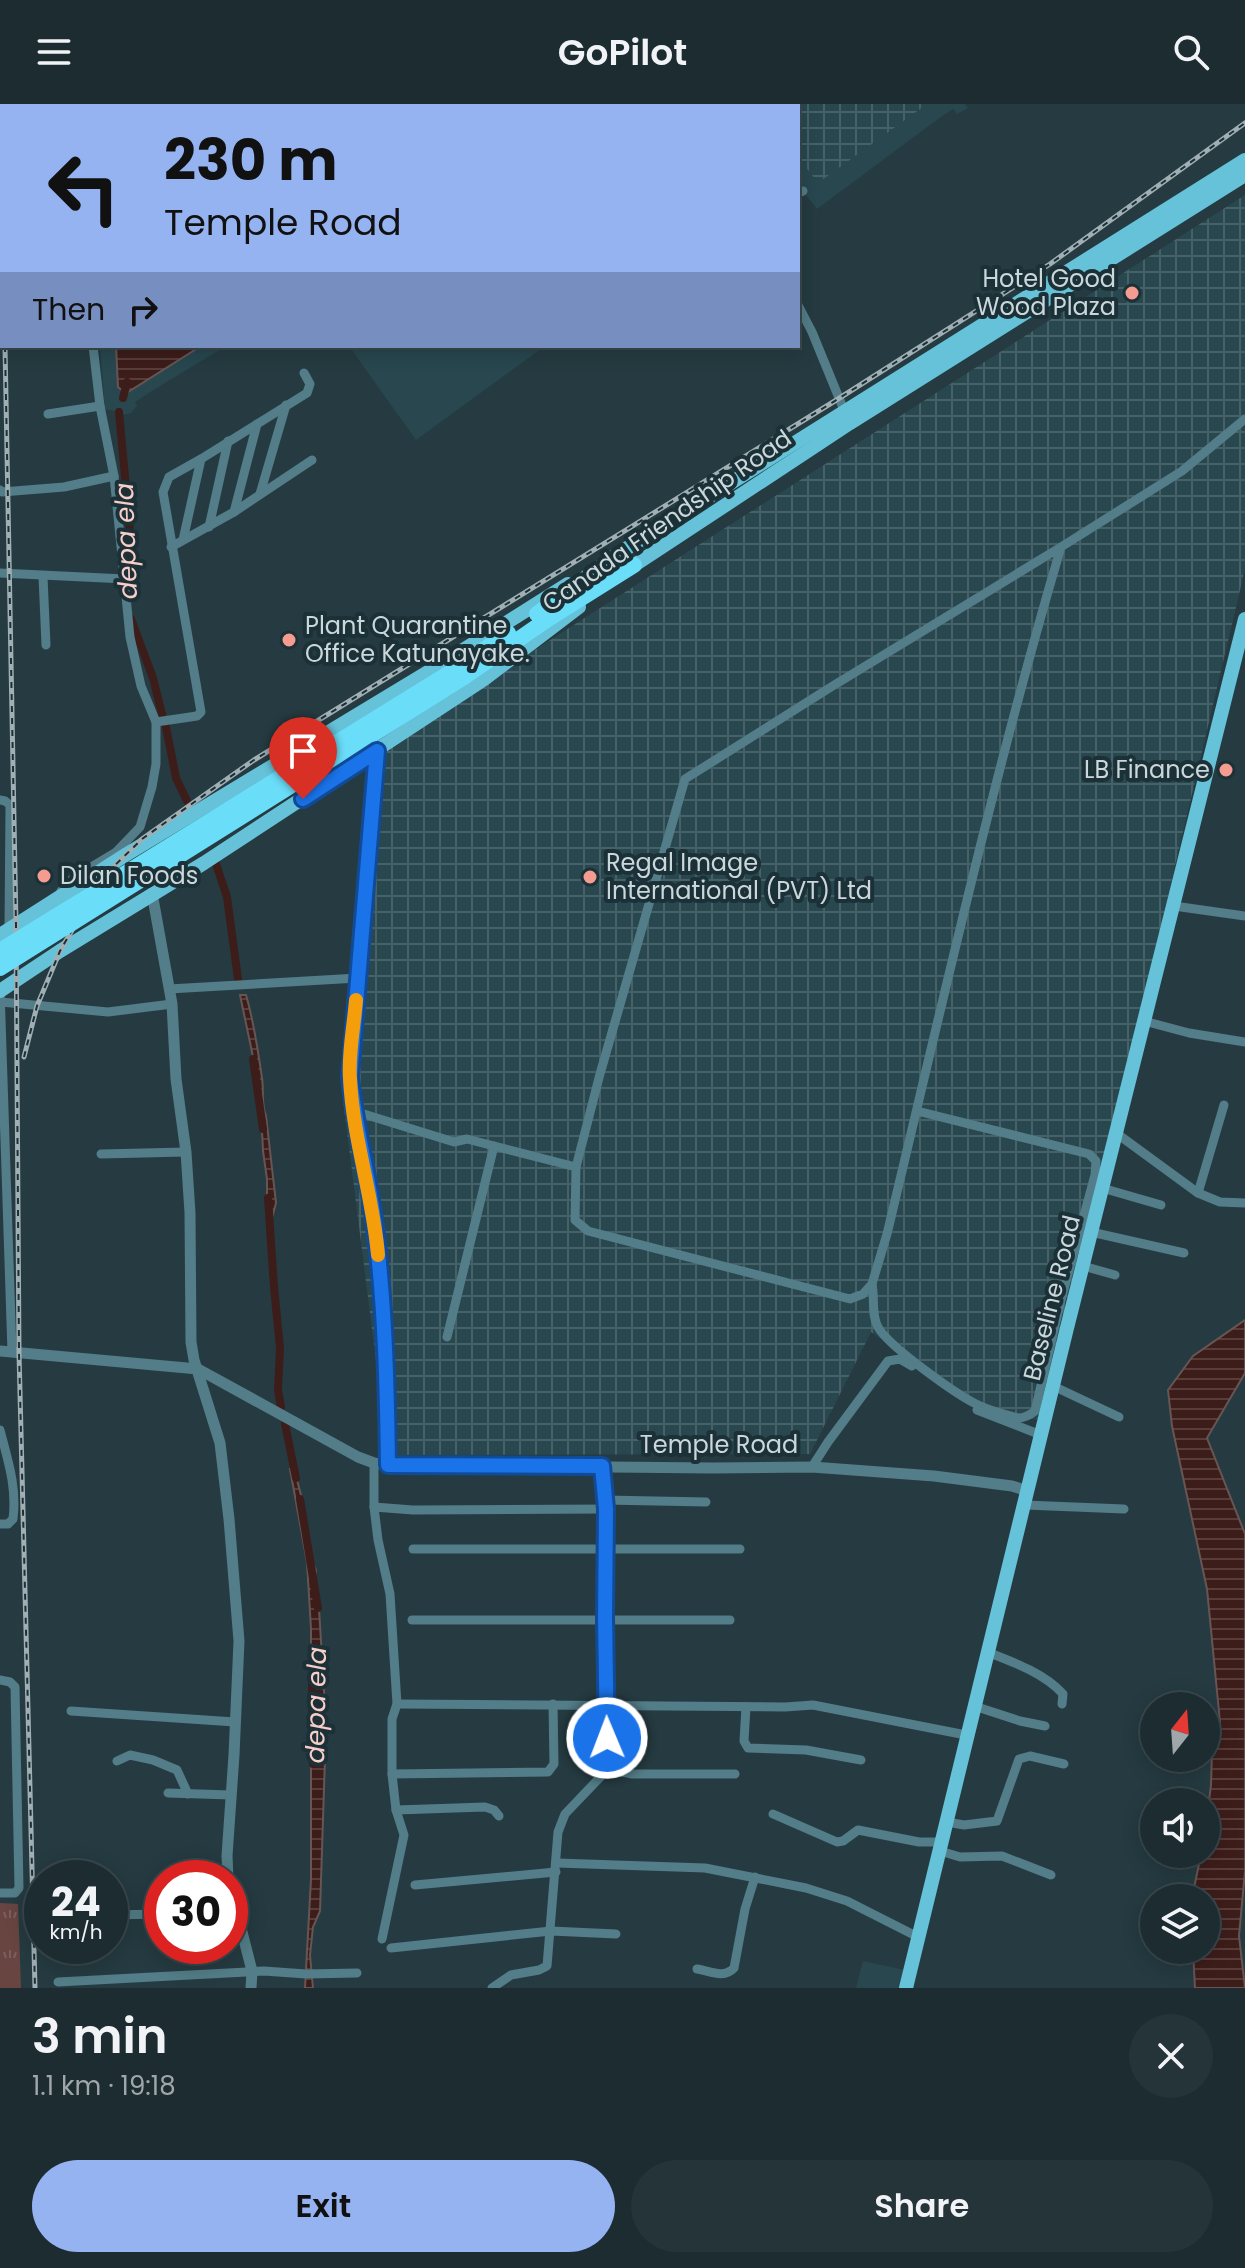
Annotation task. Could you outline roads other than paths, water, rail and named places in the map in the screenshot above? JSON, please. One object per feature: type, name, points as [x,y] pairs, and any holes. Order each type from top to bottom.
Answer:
[{"type":"highway","points":[[0,968],[460,673],[622,552]]},
{"type":"highway","points":[[0,951],[634,565]]},
{"type":"main road","name":"Canada Friendship Road","points":[[1,993],[60,951],[204,863],[377,751],[483,680],[634,565],[847,418],[1245,160]]},
{"type":"main road","name":"Canada Friendship Road","points":[[5,932],[537,602],[847,418],[1245,175]]},
{"type":"main road","name":"Baseline Road","points":[[906,1988],[966,1735],[1245,619]]},
{"type":"street","points":[[800,309],[847,418]]},
{"type":"street","points":[[59,897],[73,878],[116,852],[140,827],[156,764],[156,722],[141,686],[130,637],[114,476],[100,406],[93,348]]},
{"type":"street","points":[[156,722],[197,716],[201,712],[163,492],[169,477],[307,393],[310,384],[304,373]]},
{"type":"street","points":[[260,494],[286,405]]},
{"type":"street","points":[[48,414],[100,406]]},
{"type":"street","points":[[1061,547],[987,818],[887,1234],[872,1284],[863,1294],[850,1299],[588,1231],[575,1220],[576,1167],[685,779],[1182,471],[1245,419]]},
{"type":"street","points":[[234,512],[257,424]]},
{"type":"street","points":[[209,527],[228,441]]},
{"type":"street","points":[[183,540],[201,459]]},
{"type":"street","points":[[171,547],[234,512],[312,460]]},
{"type":"street","points":[[0,490],[64,487],[114,476]]},
{"type":"street","points":[[0,573],[125,579]]},
{"type":"street","points":[[43,577],[46,645]]},
{"type":"street","points":[[377,751],[350,1077],[375,1225],[388,1377],[388,1465]]},
{"type":"street","points":[[0,800],[10,805],[5,932]]},
{"type":"street","points":[[152,893],[172,1004],[176,1079],[186,1152],[192,1350],[220,1443],[239,1641],[227,1860]]},
{"type":"street","points":[[1174,906],[1245,916]]},
{"type":"street","points":[[169,989],[358,978]]},
{"type":"street","points":[[6,1352],[1,993],[108,1012],[172,1004]]},
{"type":"street","points":[[1144,1021],[1189,1033],[1245,1042]]},
{"type":"street","points":[[1198,1193],[1224,1105]]},
{"type":"street","points":[[354,1111],[454,1142],[467,1139],[576,1167]]},
{"type":"street","points":[[872,1284],[876,1325],[900,1351],[978,1404],[1018,1418],[1035,1411],[1096,1161],[1089,1154],[917,1111]]},
{"type":"street","points":[[1116,1133],[1198,1193],[1220,1202],[1245,1203]]},
{"type":"street","points":[[447,1337],[494,1146]]},
{"type":"street","points":[[101,1154],[186,1152]]},
{"type":"street","points":[[1102,1188],[1161,1205]]},
{"type":"street","points":[[1091,1232],[1184,1253]]},
{"type":"street","points":[[1083,1266],[1115,1275]]},
{"type":"street","name":"Temple Road","points":[[6,1352],[198,1369],[374,1463],[812,1467],[934,1476],[1012,1486],[1026,1498]]},
{"type":"street","points":[[812,1467],[888,1361],[894,1358],[906,1362],[973,1409],[1041,1435]]},
{"type":"street","points":[[1053,1386],[1119,1417]]},
{"type":"street","points":[[0,1430],[16,1498],[13,1519],[8,1524],[0,1524]]},
{"type":"street","points":[[374,1463],[374,1507],[390,1594],[397,1704],[392,1719],[392,1774],[396,1810],[404,1835],[382,1939]]},
{"type":"street","points":[[492,1988],[511,1975],[547,1966],[558,1832],[565,1814],[608,1769],[606,1505],[602,1466]]},
{"type":"street","points":[[1026,1498],[1124,1509]]},
{"type":"street","points":[[374,1507],[413,1510],[706,1502]]},
{"type":"street","points":[[413,1549],[740,1549]]},
{"type":"street","points":[[412,1620],[730,1620]]},
{"type":"street","points":[[987,1652],[1025,1668],[1055,1686],[1063,1694],[1062,1704]]},
{"type":"street","points":[[0,1680],[10,1682],[15,1687],[19,1888],[15,1893],[0,1893]]},
{"type":"street","points":[[397,1704],[607,1707],[813,1705],[966,1735]]},
{"type":"street","points":[[392,1774],[548,1772],[554,1764],[553,1704]]},
{"type":"street","points":[[974,1706],[1045,1726]]},
{"type":"street","points":[[746,1707],[744,1741],[748,1748],[806,1750],[861,1760]]},
{"type":"street","points":[[71,1711],[235,1722]]},
{"type":"street","points":[[117,1761],[130,1755],[177,1770],[188,1794]]},
{"type":"street","points":[[947,1822],[964,1825],[997,1821],[1019,1759],[1030,1756],[1064,1764]]},
{"type":"street","points":[[608,1769],[632,1774],[735,1774]]},
{"type":"street","points":[[168,1793],[231,1795]]},
{"type":"street","points":[[396,1810],[485,1807],[499,1816]]},
{"type":"street","points":[[773,1814],[837,1842],[858,1830],[941,1846],[960,1857],[1002,1856],[1051,1875]]},
{"type":"street","points":[[415,1885],[556,1867],[705,1868],[806,1888],[847,1901],[918,1937]]},
{"type":"street","points":[[697,1969],[720,1974],[730,1973],[734,1968],[745,1909],[755,1877]]},
{"type":"street","points":[[391,1948],[551,1931],[616,1934]]},
{"type":"street","points":[[248,1958],[252,1971],[251,1988]]},
{"type":"street","points":[[58,1982],[252,1971],[357,1973]]},
{"type":"water","points":[[116,348],[198,348],[128,392],[118,387]]},
{"type":"water","points":[[240,995],[246,995],[256,1036],[276,1203],[272,1218],[267,1195],[260,1090]]},
{"type":"water","points":[[1245,1320],[1245,1373],[1207,1438],[1245,1534],[1245,1871],[1239,1936],[1245,1988],[1195,1988],[1194,1964],[1220,1964],[1220,1884],[1195,1884],[1198,1868],[1220,1868],[1220,1788],[1211,1788],[1211,1772],[1220,1772],[1220,1692],[1217,1692],[1207,1589],[1172,1426],[1168,1390],[1193,1356]]},
{"type":"water","points":[[290,1469],[294,1469],[301,1495],[304,1526],[316,1570],[314,1586],[319,1609],[326,1727],[320,1911],[313,1927],[310,1955],[313,1988],[305,1988],[311,1879],[311,1629],[307,1562]]},
{"type":"waterway","name":"depa ela","points":[[123,398],[127,382]]},
{"type":"waterway","name":"depa ela","points":[[119,412],[131,542],[129,594]]},
{"type":"waterway","name":"depa ela","points":[[131,619],[153,678],[162,714]]},
{"type":"waterway","name":"depa ela","points":[[166,727],[176,778],[187,801]]},
{"type":"waterway","name":"depa ela","points":[[216,864],[227,897],[238,979]]},
{"type":"waterway","name":"depa ela","points":[[253,1059],[263,1129]]},
{"type":"waterway","name":"depa ela","points":[[268,1198],[280,1348],[278,1390],[281,1407]]},
{"type":"waterway","name":"depa ela","points":[[285,1424],[296,1478]]},
{"type":"waterway","name":"depa ela","points":[[300,1499],[318,1608]]},
{"type":"waterway","name":"depa ela","points":[[312,1677],[313,1764]]},
{"type":"railway","points":[[24,1057],[37,1006],[60,951],[97,887],[142,839],[254,760],[838,399],[1050,264],[1245,123]]},
{"type":"railway","points":[[5,348],[16,925],[19,1353],[35,1988]]},
{"type":"place","name":"Hotel Good Wood Plaza","points":[[1132,293]]},
{"type":"place","name":"Plant Quarantine Office Katunayake.","points":[[289,640]]},
{"type":"place","name":"LB Finance","points":[[1226,770]]},
{"type":"place","name":"Dilan Foods","points":[[44,876]]},
{"type":"place","name":"Regal Image International (PVT) Ltd","points":[[590,877]]}]
